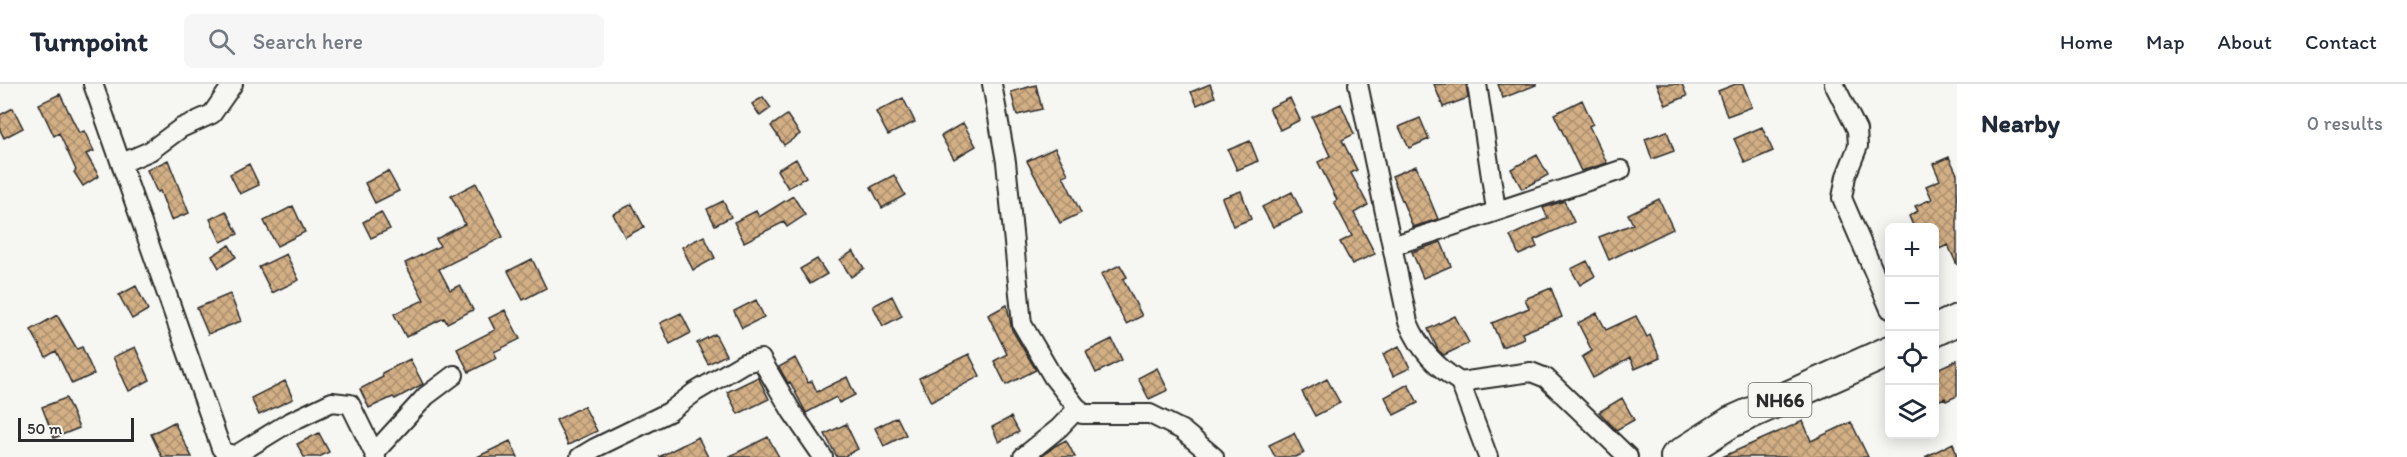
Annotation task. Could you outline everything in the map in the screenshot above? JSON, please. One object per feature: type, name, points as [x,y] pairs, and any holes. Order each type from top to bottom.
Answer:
[{"type":"highway","points":[[1939,329],[1957,320]]},
{"type":"highway","name":"NH66","points":[[1676,457],[1731,422],[1885,353]]},
{"type":"street","points":[[93,84],[221,448],[225,453],[236,454],[288,423],[332,402],[350,404],[375,455],[426,396],[454,375]]},
{"type":"street","points":[[122,163],[150,151],[181,128],[212,114],[233,84]]},
{"type":"street","points":[[992,84],[1006,162],[1022,324],[1053,377],[1082,414],[1150,414],[1182,429],[1214,457]]},
{"type":"street","points":[[1358,84],[1408,322],[1415,340],[1424,353],[1441,370],[1460,382],[1488,457]]},
{"type":"street","points":[[1477,84],[1496,210]]},
{"type":"street","points":[[1834,84],[1857,130],[1858,146],[1846,176],[1842,198],[1885,297]]},
{"type":"street","points":[[1392,246],[1622,170]]},
{"type":"street","points":[[580,457],[669,412],[695,392],[744,363],[761,359],[792,412],[824,457]]},
{"type":"street","points":[[1460,382],[1531,372],[1546,378],[1628,457]]},
{"type":"street","points":[[1023,457],[1059,428],[1078,408]]},
{"type":"building","points":[[1210,84],[1215,97],[1197,105],[1191,92]]},
{"type":"building","points":[[1434,84],[1466,84],[1468,98],[1443,107]]},
{"type":"building","points":[[1498,84],[1536,84],[1536,85],[1503,98]]},
{"type":"building","points":[[1657,84],[1682,84],[1687,96],[1666,105]]},
{"type":"building","points":[[1736,84],[1743,84],[1752,107],[1727,116],[1718,91]]},
{"type":"building","points":[[1036,85],[1042,109],[1017,115],[1011,92]]},
{"type":"building","points":[[60,94],[79,133],[84,131],[94,151],[86,154],[99,176],[83,186],[74,172],[76,170],[59,133],[54,136],[39,104]]},
{"type":"building","points":[[763,97],[771,108],[760,116],[752,104]]},
{"type":"building","points":[[903,98],[915,122],[888,135],[876,112]]},
{"type":"building","points":[[1290,98],[1300,120],[1280,130],[1269,108]]},
{"type":"building","points":[[1582,100],[1593,124],[1589,126],[1607,163],[1581,171],[1554,114]]},
{"type":"building","points":[[1341,104],[1354,134],[1342,140],[1357,170],[1351,173],[1368,205],[1354,213],[1375,254],[1352,264],[1340,242],[1352,236],[1334,202],[1337,200],[1318,162],[1330,156],[1312,117]]},
{"type":"building","points":[[13,108],[23,128],[4,138],[0,130],[0,115]]},
{"type":"building","points":[[787,115],[800,134],[784,145],[771,126]]},
{"type":"building","points":[[1420,118],[1429,139],[1409,148],[1399,127]]},
{"type":"building","points":[[963,123],[976,146],[954,159],[941,136]]},
{"type":"building","points":[[1762,127],[1773,151],[1745,163],[1734,139]]},
{"type":"building","points":[[1667,131],[1674,151],[1652,159],[1645,139]]},
{"type":"building","points":[[1250,141],[1258,161],[1237,170],[1228,150]]},
{"type":"building","points":[[1055,148],[1068,174],[1063,176],[1081,213],[1060,223],[1027,161]]},
{"type":"building","points":[[1537,155],[1548,175],[1522,189],[1511,169]]},
{"type":"building","points":[[1949,157],[1957,174],[1957,265],[1948,245],[1939,249],[1939,223],[1912,223],[1909,216],[1918,211],[1915,206],[1932,199],[1926,186],[1940,180],[1933,164]]},
{"type":"building","points":[[796,159],[806,177],[788,188],[777,170]]},
{"type":"building","points":[[168,160],[189,213],[171,220],[160,191],[157,192],[147,170]]},
{"type":"building","points":[[249,164],[259,185],[240,194],[230,174]]},
{"type":"building","points":[[1416,166],[1438,219],[1413,227],[1392,176]]},
{"type":"building","points":[[388,171],[399,191],[375,203],[365,183]]},
{"type":"building","points":[[894,175],[905,195],[882,208],[871,187]]},
{"type":"building","points":[[476,183],[503,237],[439,269],[450,290],[460,285],[473,310],[447,323],[444,318],[406,337],[394,314],[424,300],[405,263],[440,246],[436,239],[465,224],[451,196]]},
{"type":"building","points":[[1241,191],[1251,219],[1233,226],[1222,198]]},
{"type":"building","points":[[1292,192],[1302,213],[1273,227],[1262,207]]},
{"type":"building","points":[[793,196],[805,215],[787,227],[784,222],[744,242],[734,222],[756,211],[759,217]]},
{"type":"building","points":[[1659,199],[1673,229],[1609,260],[1599,237],[1633,224],[1628,214]]},
{"type":"building","points":[[723,201],[731,217],[715,225],[707,209]]},
{"type":"building","points":[[1564,201],[1574,222],[1534,240],[1537,247],[1519,255],[1510,236],[1548,218],[1543,208]]},
{"type":"building","points":[[632,204],[644,227],[625,237],[613,214]]},
{"type":"building","points":[[293,206],[305,232],[277,246],[264,221]]},
{"type":"building","points":[[226,211],[238,234],[221,242],[210,219]]},
{"type":"building","points":[[381,212],[390,229],[371,238],[363,222]]},
{"type":"building","points":[[704,236],[715,258],[693,270],[682,247]]},
{"type":"building","points":[[1441,242],[1451,266],[1423,278],[1412,252]]},
{"type":"building","points":[[229,245],[236,257],[219,268],[212,256]]},
{"type":"building","points":[[853,251],[864,268],[851,277],[840,260]]},
{"type":"building","points":[[286,254],[299,280],[272,293],[259,267]]},
{"type":"building","points":[[532,259],[546,288],[523,300],[508,271]]},
{"type":"building","points":[[817,259],[827,274],[810,284],[800,269]]},
{"type":"building","points":[[1587,261],[1595,276],[1580,285],[1571,269]]},
{"type":"building","points":[[1120,265],[1127,277],[1123,279],[1142,316],[1126,324],[1101,274]]},
{"type":"building","points":[[136,286],[148,310],[132,319],[119,295]]},
{"type":"building","points":[[1551,288],[1562,317],[1522,333],[1524,338],[1502,347],[1492,323],[1529,308],[1525,299]]},
{"type":"building","points":[[230,294],[241,321],[208,334],[197,308]]},
{"type":"building","points":[[892,296],[902,316],[883,326],[873,306]]},
{"type":"building","points":[[756,300],[764,317],[742,328],[734,311]]},
{"type":"building","points":[[1007,305],[1012,330],[1036,370],[1006,385],[994,361],[1007,354],[988,315]]},
{"type":"building","points":[[505,310],[520,339],[494,352],[497,358],[469,372],[457,349],[495,330],[489,318]]},
{"type":"building","points":[[681,313],[691,333],[670,344],[660,323]]},
{"type":"building","points":[[1597,313],[1606,330],[1636,316],[1647,337],[1650,335],[1660,358],[1635,369],[1630,358],[1593,378],[1582,357],[1592,351],[1578,323]]},
{"type":"building","points":[[57,315],[77,349],[82,347],[94,374],[72,384],[56,351],[46,357],[31,330]]},
{"type":"building","points":[[1455,316],[1469,343],[1444,355],[1438,350],[1428,329]]},
{"type":"building","points":[[715,334],[726,355],[708,364],[697,343]]},
{"type":"building","points":[[1112,339],[1122,360],[1096,373],[1086,352]]},
{"type":"building","points":[[1399,346],[1410,368],[1393,376],[1383,354]]},
{"type":"building","points":[[135,347],[150,380],[129,391],[113,357]]},
{"type":"building","points":[[969,354],[980,376],[931,402],[919,378]]},
{"type":"building","points":[[795,358],[808,383],[812,381],[817,392],[847,377],[855,395],[839,403],[836,397],[806,413],[790,382],[788,383],[779,367]]},
{"type":"building","points":[[410,359],[423,384],[395,399],[393,397],[369,408],[360,389],[383,377],[382,373]]},
{"type":"building","points":[[1957,360],[1957,396],[1946,401],[1945,398],[1939,400],[1939,368]]},
{"type":"building","points":[[1157,368],[1168,390],[1149,399],[1138,378]]},
{"type":"building","points":[[758,377],[769,399],[738,414],[727,392]]},
{"type":"building","points":[[1327,379],[1340,403],[1315,416],[1302,392]]},
{"type":"building","points":[[285,381],[293,399],[259,415],[251,398]]},
{"type":"building","points":[[1408,384],[1418,403],[1394,415],[1385,397]]},
{"type":"building","points":[[66,398],[79,428],[54,438],[42,407]]},
{"type":"building","points":[[1622,398],[1634,420],[1616,430],[1599,412]]},
{"type":"building","points":[[584,406],[597,431],[568,445],[556,420]]},
{"type":"building","points":[[897,417],[906,435],[884,446],[875,428]]},
{"type":"building","points":[[1011,417],[1019,432],[999,442],[992,427]]},
{"type":"building","points":[[1803,421],[1811,441],[1851,422],[1868,457],[1722,457]]},
{"type":"building","points":[[174,422],[192,457],[162,457],[151,434]]},
{"type":"building","points":[[846,424],[858,449],[843,457],[837,457],[825,434]]},
{"type":"building","points":[[319,433],[329,452],[319,457],[304,457],[297,444]]},
{"type":"building","points":[[1294,433],[1304,453],[1296,457],[1275,457],[1269,445]]},
{"type":"building","points":[[698,437],[708,457],[659,457]]},
{"type":"building","points":[[768,437],[779,457],[728,457]]},
{"type":"building","points":[[1066,440],[1075,457],[1041,457],[1055,446]]},
{"type":"building","points":[[510,441],[518,457],[477,457]]},
{"type":"building","points":[[1953,443],[1957,457],[1925,457]]}]
